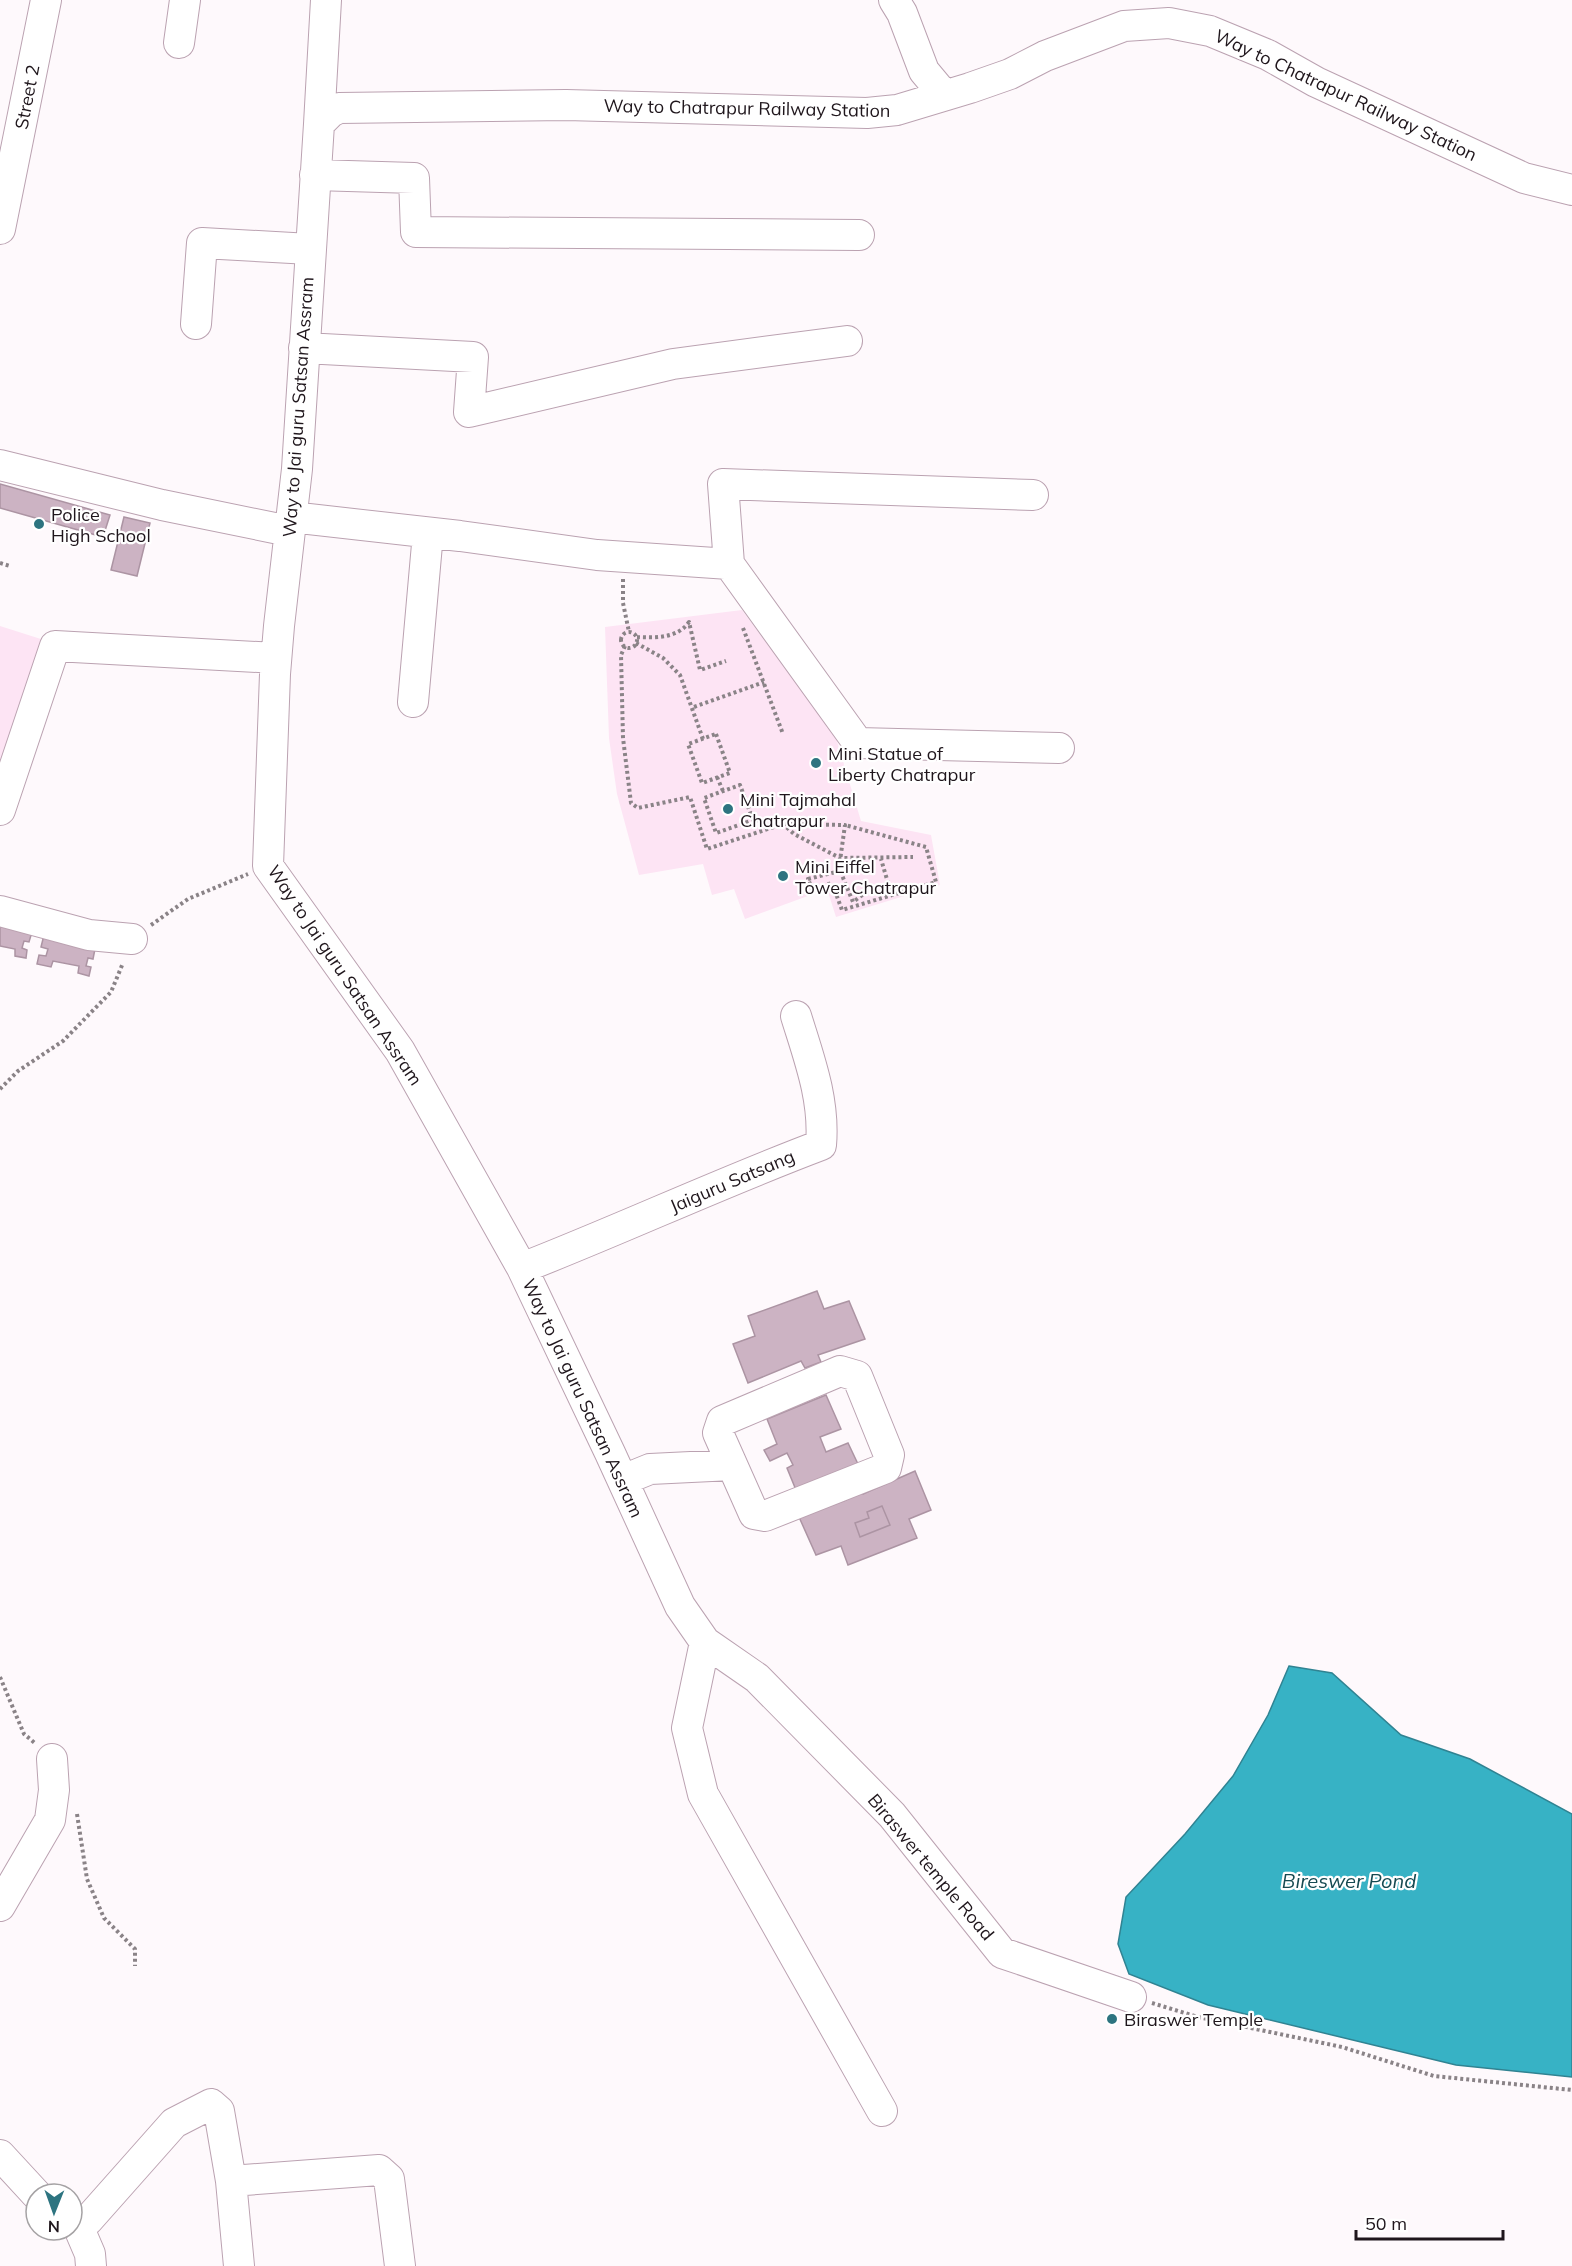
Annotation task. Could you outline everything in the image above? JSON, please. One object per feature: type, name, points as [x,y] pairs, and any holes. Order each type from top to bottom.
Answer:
[{"type":"street","name":"Street 2","points":[[0,229],[46,0]]},
{"type":"street","points":[[179,43],[185,0]]},
{"type":"street","name":"Way to Jai guru Satsan Assram","points":[[326,0],[329,116],[315,175],[297,468],[276,658],[268,866],[400,1051],[522,1268],[680,1606],[705,1642]]},
{"type":"street","points":[[894,0],[902,13],[924,71],[944,95]]},
{"type":"street","name":"Way to Chatrapur Railway Station","points":[[329,116],[566,105],[867,113],[897,110],[1010,74],[1045,56],[1124,26],[1168,23],[1210,31],[1268,55],[1316,82],[1524,178],[1572,190]]},
{"type":"street","points":[[315,175],[414,178],[416,232],[859,235]]},
{"type":"street","points":[[196,324],[202,243],[310,249]]},
{"type":"street","points":[[304,348],[473,357],[469,412],[673,364],[847,341]]},
{"type":"street","points":[[0,465],[162,505],[290,524],[428,532],[623,557],[729,564]]},
{"type":"street","points":[[1033,495],[723,484],[729,564],[858,743],[1059,748]]},
{"type":"street","points":[[413,702],[428,532]]},
{"type":"street","points":[[0,810],[55,646],[276,658]]},
{"type":"street","points":[[0,911],[89,935],[132,939]]},
{"type":"street","name":"Jaiguru Satsang","points":[[522,1268],[821,1145],[822,1126],[816,1082],[796,1017]]},
{"type":"street","points":[[840,1371],[857,1376],[889,1455],[886,1468],[765,1516],[754,1514],[732,1466],[718,1433],[722,1421],[840,1371]]},
{"type":"street","points":[[623,1480],[650,1469],[732,1466]]},
{"type":"street","points":[[705,1642],[687,1728],[703,1794],[882,2111]]},
{"type":"street","name":"Biraswer temple Road","points":[[705,1642],[757,1678],[892,1815],[1002,1953],[1131,1997]]},
{"type":"street","points":[[0,1906],[50,1820],[54,1790],[52,1759]]},
{"type":"street","points":[[84,2221],[88,2220],[174,2123],[211,2104],[219,2111],[231,2181],[239,2266]]},
{"type":"street","points":[[0,2155],[25,2182]]},
{"type":"street","points":[[231,2181],[379,2170],[389,2179],[400,2266]]},
{"type":"street","points":[[84,2242],[90,2254],[92,2266]]},
{"type":"path","points":[[623,557],[623,603],[629,632]]},
{"type":"path","points":[[0,563],[10,566]]},
{"type":"path","points":[[740,619],[783,734]]},
{"type":"path","points":[[637,638],[658,638],[671,635],[684,629],[689,622],[700,670],[726,661]]},
{"type":"path","points":[[629,632],[634,633],[637,638],[636,643],[632,647],[625,646],[622,636],[629,632]]},
{"type":"path","points":[[636,643],[663,658],[680,675],[703,739]]},
{"type":"path","points":[[625,646],[621,656],[623,738],[631,803],[638,808],[690,797],[707,849],[783,824],[845,825],[926,847],[936,882],[842,909],[832,883],[812,889],[808,879],[840,871]]},
{"type":"path","points":[[693,707],[764,682]]},
{"type":"path","points":[[716,734],[730,773],[702,783],[688,744],[703,739],[716,734]]},
{"type":"path","points":[[717,777],[723,791]]},
{"type":"path","points":[[753,820],[740,785],[704,798],[716,833],[753,820],[765,821],[770,829]]},
{"type":"path","points":[[783,824],[794,834],[840,858],[913,858]]},
{"type":"path","points":[[845,825],[840,871],[853,902],[865,893],[891,893],[881,859]]},
{"type":"path","points":[[0,1089],[18,1071],[63,1041],[111,992],[132,939],[188,899],[268,866]]},
{"type":"path","points":[[1131,1997],[1198,2017],[1341,2047],[1434,2076],[1572,2090]]},
{"type":"shaded area","points":[[742,610],[836,738],[861,821],[931,835],[940,885],[836,917],[827,889],[745,919],[734,889],[712,895],[703,864],[639,875],[617,794],[609,738],[605,627]]},
{"type":"shaded area","points":[[0,626],[44,640],[0,771]]},
{"type":"water","name":"Bireswer Pond","points":[[1289,1666],[1332,1673],[1401,1735],[1470,1759],[1572,1814],[1572,2077],[1456,2065],[1208,2005],[1129,1974],[1118,1944],[1126,1897],[1185,1834],[1233,1776],[1268,1715]]},
{"type":"building","points":[[0,484],[110,515],[103,537],[0,508]]},
{"type":"building","points":[[124,517],[150,523],[137,576],[111,570]]},
{"type":"building","points":[[0,923],[32,932],[29,942],[24,941],[22,948],[27,950],[26,958],[15,956],[15,949],[0,946]]},
{"type":"building","points":[[44,935],[95,949],[93,959],[88,958],[86,966],[91,967],[89,976],[78,973],[79,966],[53,961],[51,967],[37,964],[39,955],[46,956],[48,949],[41,947]]},
{"type":"building","points":[[817,1291],[824,1309],[849,1301],[865,1339],[818,1355],[821,1362],[805,1368],[801,1361],[748,1383],[733,1344],[755,1336],[748,1316]]},
{"type":"building","points":[[826,1395],[841,1429],[820,1437],[826,1452],[848,1443],[858,1464],[796,1490],[787,1468],[793,1465],[787,1453],[770,1461],[764,1450],[777,1444],[767,1419]]},
{"type":"building","points":[[915,1471],[931,1510],[909,1519],[917,1538],[848,1565],[841,1546],[816,1555],[799,1517],[846,1500],[843,1493],[859,1487],[863,1494]]},
{"type":"building","points":[[882,1506],[890,1525],[860,1537],[855,1523],[869,1518],[867,1512]]},
{"type":"place","name":"Police High School","points":[[39,524]]},
{"type":"place","name":"Mini Statue of Liberty Chatrapur","points":[[816,763]]},
{"type":"place","name":"Mini Tajmahal Chatrapur","points":[[728,809]]},
{"type":"place","name":"Mini Eiffel Tower Chatrapur","points":[[783,876]]},
{"type":"place","name":"Biraswer Temple","points":[[1112,2019]]}]
